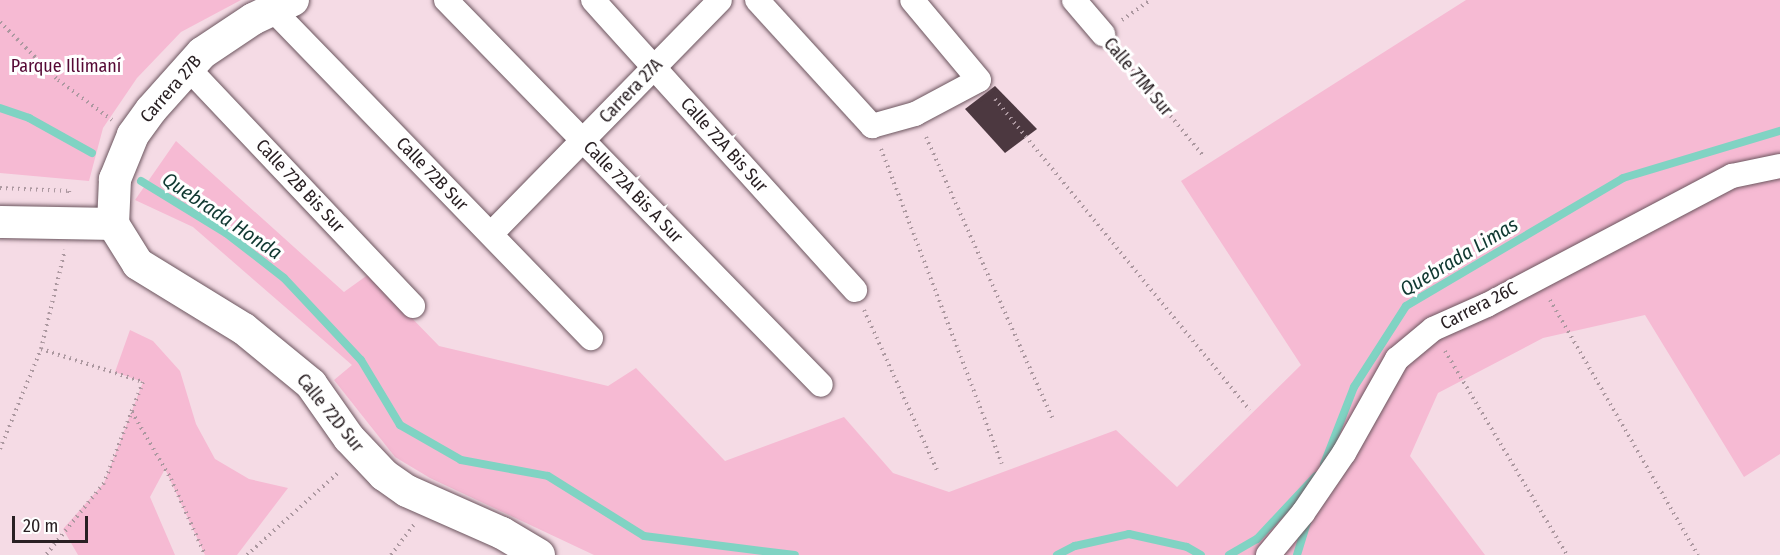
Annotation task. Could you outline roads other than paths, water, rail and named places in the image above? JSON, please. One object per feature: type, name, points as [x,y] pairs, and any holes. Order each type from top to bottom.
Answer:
[{"type":"street","name":"Calle 72A Bis A Sur","points":[[446,0],[821,385]]},
{"type":"street","name":"Calle 72A Bis Sur","points":[[593,0],[855,290]]},
{"type":"street","name":"Carrera 27A","points":[[491,234],[720,0]]},
{"type":"street","points":[[758,0],[872,126],[915,114],[979,80],[912,0]]},
{"type":"street","name":"Calle 71M Sur","points":[[1074,0],[1102,34]]},
{"type":"street","name":"Carrera 27B","points":[[113,224],[115,179],[133,135],[188,67],[225,36],[283,5]]},
{"type":"street","name":"Calle 72B Sur","points":[[283,5],[491,234],[591,338]]},
{"type":"street","name":"Calle 72B Bis Sur","points":[[188,67],[413,306]]},
{"type":"street","name":"Carrera 26C","points":[[1275,547],[1303,513],[1350,444],[1397,359],[1433,329],[1487,305],[1536,276],[1732,176],[1780,166]]},
{"type":"street","points":[[0,222],[113,224]]},
{"type":"street","name":"Calle 72D Sur","points":[[113,224],[138,264],[244,329],[303,378],[361,452],[399,486],[430,503],[502,533],[538,555]]},
{"type":"waterway","name":"Quebrada Honda","points":[[0,108],[29,118],[92,153]]},
{"type":"waterway","name":"Quebrada Limas","points":[[1324,464],[1354,387],[1406,306],[1623,178],[1780,131]]},
{"type":"waterway","name":"Quebrada Honda","points":[[141,181],[226,233],[284,278],[361,360],[400,425],[461,460],[548,476],[644,536],[795,555]]},
{"type":"waterway","name":"Quebrada Honda","points":[[1229,555],[1257,539],[1316,476]]},
{"type":"waterway","name":"Quebrada Limas","points":[[1297,555],[1307,522]]},
{"type":"waterway","name":"Quebrada Honda","points":[[1057,555],[1075,546],[1129,534],[1187,547],[1201,555]]},
{"type":"park label","name":"Parque Illimaní","points":[[66,66]]}]
